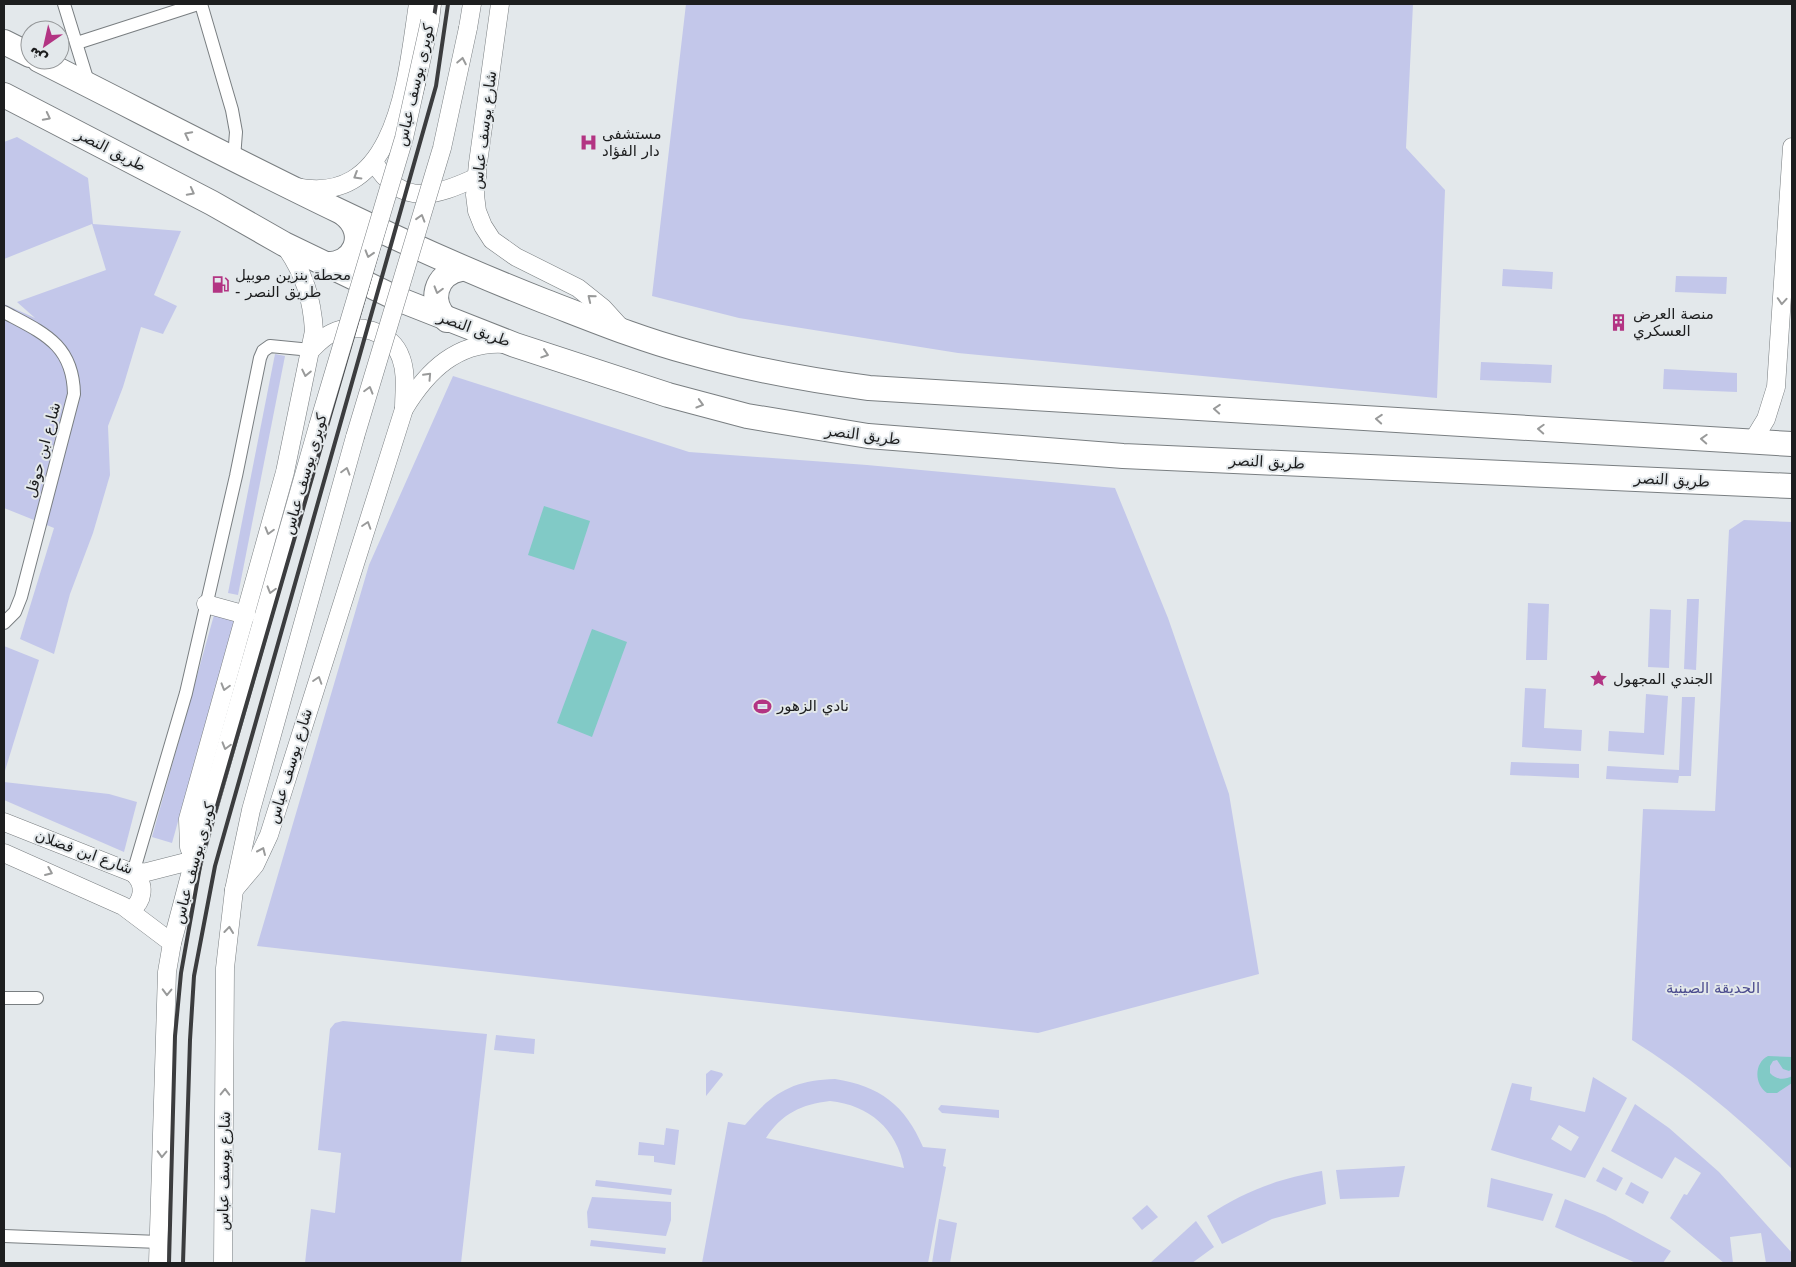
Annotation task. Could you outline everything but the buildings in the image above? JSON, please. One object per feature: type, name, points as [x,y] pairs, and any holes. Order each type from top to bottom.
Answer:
[{"type":"highway","points":[[4,42],[20,50]]},
{"type":"highway","points":[[59,70],[344,214],[461,269],[625,332],[734,364],[783,375],[870,388],[1792,444]]},
{"type":"highway","name":"طريق النصر","points":[[4,95],[212,203],[284,244],[447,320],[515,344],[708,406],[787,424],[868,436],[1123,456],[1792,486]]},
{"type":"highway","points":[[324,264],[344,261],[354,251],[357,244],[357,230],[354,223],[344,214]]},
{"type":"highway","points":[[447,320],[436,303],[436,290],[448,273],[461,269]]},
{"type":"street","points":[[64,4],[89,85]]},
{"type":"street","points":[[77,43],[199,4],[232,110],[236,132],[234,158]]},
{"type":"street","points":[[279,181],[303,188],[329,188],[353,179],[374,162],[387,143],[402,94],[418,4]]},
{"type":"street","points":[[234,890],[251,810],[356,437],[439,157],[472,4]]},
{"type":"street","name":"شارع يوسف عباس","points":[[500,4],[477,177],[475,195],[477,211],[483,226],[492,240],[516,257],[578,288],[603,308],[625,332]]},
{"type":"street","name":"كوبرى يوسف عباس","points":[[172,943],[318,426],[394,174],[414,99],[431,12]]},
{"type":"street","points":[[1752,442],[1766,419],[1775,396],[1789,251],[1792,147]]},
{"type":"street","points":[[374,162],[387,180],[405,191],[416,194],[437,194],[477,177]]},
{"type":"street","points":[[194,860],[188,840],[188,819],[285,472],[314,331],[311,300],[298,264],[284,244]]},
{"type":"street","name":"شارع ابن حوقل","points":[[4,312],[44,334],[58,345],[74,376],[74,394],[21,597],[15,612],[4,623]]},
{"type":"street","points":[[130,910],[138,903],[142,892],[140,881],[133,873],[177,728],[263,351],[275,345],[310,350],[324,338],[341,329],[361,328],[380,334],[395,347],[404,368],[404,409]]},
{"type":"street","name":"شارع يوسف عباس","points":[[223,1263],[225,968],[234,890],[255,865],[269,835],[404,409],[426,377],[452,356],[476,346],[515,344]]},
{"type":"street","points":[[206,604],[246,615]]},
{"type":"street","name":"شارع ابن فضلان","points":[[4,822],[133,873],[147,872],[194,860]]},
{"type":"street","name":"شارع ابن فضلان","points":[[4,853],[108,898],[130,910],[172,943]]},
{"type":"street","points":[[158,1263],[167,972],[172,943]]},
{"type":"street","points":[[4,998],[37,998]]},
{"type":"street","points":[[4,1236],[159,1242]]},
{"type":"green space","points":[[686,4],[1413,4],[1406,148],[1445,190],[1437,398],[958,353],[739,318],[652,296]]},
{"type":"green space","points":[[17,137],[88,178],[93,224],[181,231],[154,295],[177,306],[163,334],[141,327],[123,387],[108,426],[110,475],[93,533],[70,594],[54,654],[20,639],[54,528],[4,508],[4,304],[35,318],[17,302],[106,270],[92,224],[4,259],[4,142]]},
{"type":"green space","points":[[1503,269],[1553,272],[1552,289],[1502,286]]},
{"type":"green space","points":[[1676,276],[1727,277],[1726,294],[1675,292]]},
{"type":"green space","points":[[275,354],[285,356],[238,595],[228,593]]},
{"type":"green space","points":[[1481,362],[1552,365],[1551,383],[1480,380]]},
{"type":"green space","points":[[1664,369],[1737,373],[1737,392],[1663,389]]},
{"type":"green space","name":"نادي الزهور","points":[[453,376],[689,452],[867,465],[1115,488],[1168,618],[1229,794],[1259,974],[1038,1033],[257,946],[369,565]]},
{"type":"green space","name":"الحديقة الصينية","points":[[1744,520],[1792,522],[1792,1169],[1715,1100],[1675,1069],[1632,1040],[1643,809],[1715,811],[1729,530]]},
{"type":"green space","points":[[1687,599],[1699,599],[1696,670],[1684,669]]},
{"type":"green space","points":[[1528,603],[1549,604],[1547,660],[1526,660]]},
{"type":"green space","points":[[1650,609],[1671,610],[1669,668],[1648,667]]},
{"type":"green space","points":[[214,615],[234,621],[172,843],[152,837]]},
{"type":"green space","points":[[4,646],[39,660],[4,774]]},
{"type":"green space","points":[[1525,688],[1546,689],[1544,728],[1582,730],[1581,751],[1522,747]]},
{"type":"green space","points":[[1646,694],[1668,696],[1664,755],[1608,751],[1609,731],[1644,733]]},
{"type":"green space","points":[[1682,697],[1695,697],[1691,776],[1679,776],[1678,783],[1606,779],[1607,766],[1679,770]]},
{"type":"green space","points":[[1511,762],[1579,764],[1579,778],[1510,775]]},
{"type":"green space","points":[[4,782],[109,794],[137,802],[124,852],[4,800]]},
{"type":"green space","points":[[343,1021],[487,1034],[461,1263],[305,1263],[311,1209],[335,1213],[341,1153],[318,1150],[330,1029],[335,1023]]},
{"type":"green space","points":[[496,1035],[535,1039],[534,1054],[494,1050]]},
{"type":"green space","points":[[711,1070],[723,1075],[706,1096],[706,1074]]},
{"type":"green space","points":[[1593,1077],[1627,1098],[1585,1178],[1491,1150],[1512,1083],[1532,1087],[1530,1100],[1585,1112]],"holes":[[[1559,1125],[1579,1137],[1571,1151],[1551,1139]]]},
{"type":"green space","points":[[835,1079],[851,1082],[878,1093],[899,1109],[916,1132],[923,1147],[946,1149],[943,1166],[946,1167],[928,1263],[702,1263],[728,1122],[745,1125],[765,1104],[784,1090],[807,1082]],"holes":[[[820,1102],[844,1103],[869,1114],[879,1121],[895,1142],[904,1168],[766,1138],[778,1123],[801,1108]]]},
{"type":"green space","points":[[1635,1104],[1669,1128],[1719,1172],[1792,1253],[1792,1263],[1766,1263],[1761,1233],[1730,1237],[1733,1263],[1724,1263],[1670,1218],[1684,1194],[1687,1195],[1701,1173],[1675,1157],[1662,1179],[1611,1151]]},
{"type":"green space","points":[[941,1105],[999,1110],[999,1118],[942,1113],[938,1109]]},
{"type":"green space","points":[[666,1128],[679,1130],[675,1165],[654,1162],[654,1156],[638,1155],[639,1142],[664,1145]]},
{"type":"green space","points":[[1405,1166],[1399,1197],[1340,1199],[1336,1170]]},
{"type":"green space","points":[[1603,1167],[1623,1178],[1616,1191],[1596,1181]]},
{"type":"green space","points":[[1322,1171],[1326,1204],[1272,1219],[1222,1244],[1207,1216],[1262,1187]]},
{"type":"green space","points":[[1491,1178],[1553,1194],[1543,1221],[1487,1207]]},
{"type":"green space","points":[[596,1180],[672,1189],[671,1195],[595,1186]]},
{"type":"green space","points":[[1631,1182],[1649,1192],[1643,1204],[1625,1194]]},
{"type":"green space","points":[[592,1197],[671,1202],[671,1220],[666,1236],[588,1228],[587,1212]]},
{"type":"green space","points":[[1565,1199],[1605,1215],[1671,1251],[1663,1263],[1636,1263],[1555,1227]]},
{"type":"green space","points":[[1147,1205],[1158,1217],[1142,1230],[1132,1218]]},
{"type":"green space","points":[[939,1219],[957,1223],[950,1263],[932,1263]]},
{"type":"green space","points":[[1196,1221],[1214,1247],[1192,1263],[1150,1263]]},
{"type":"green space","points":[[591,1240],[666,1248],[665,1254],[590,1246]]},
{"type":"shaded area","points":[[544,506],[590,521],[574,570],[528,555]]},
{"type":"shaded area","points":[[592,629],[627,642],[592,737],[557,723]]},
{"type":"shaded area","points":[[1768,1056],[1792,1057],[1792,1069],[1789,1071],[1783,1069],[1777,1060],[1773,1061],[1770,1066],[1770,1073],[1775,1077],[1784,1079],[1792,1076],[1792,1083],[1777,1093],[1767,1093],[1758,1079],[1757,1074],[1760,1063]]},
{"type":"railway","points":[[169,1263],[175,1036],[181,973],[201,861],[394,195],[424,83],[436,4]]},
{"type":"railway","points":[[183,1263],[190,1040],[194,976],[215,866],[436,86],[448,4]]},
{"type":"place","name":"مستشفى دار الفؤاد","points":[[588,143]]},
{"type":"place","name":"محطة بنزين موبيل - طريق النصر","points":[[221,284]]},
{"type":"place","name":"منصة العرض العسكري","points":[[1619,323]]},
{"type":"place","name":"الجندي المجهول","points":[[1599,679]]},
{"type":"place","name":"نادي الزهور","points":[[763,706]]}]
